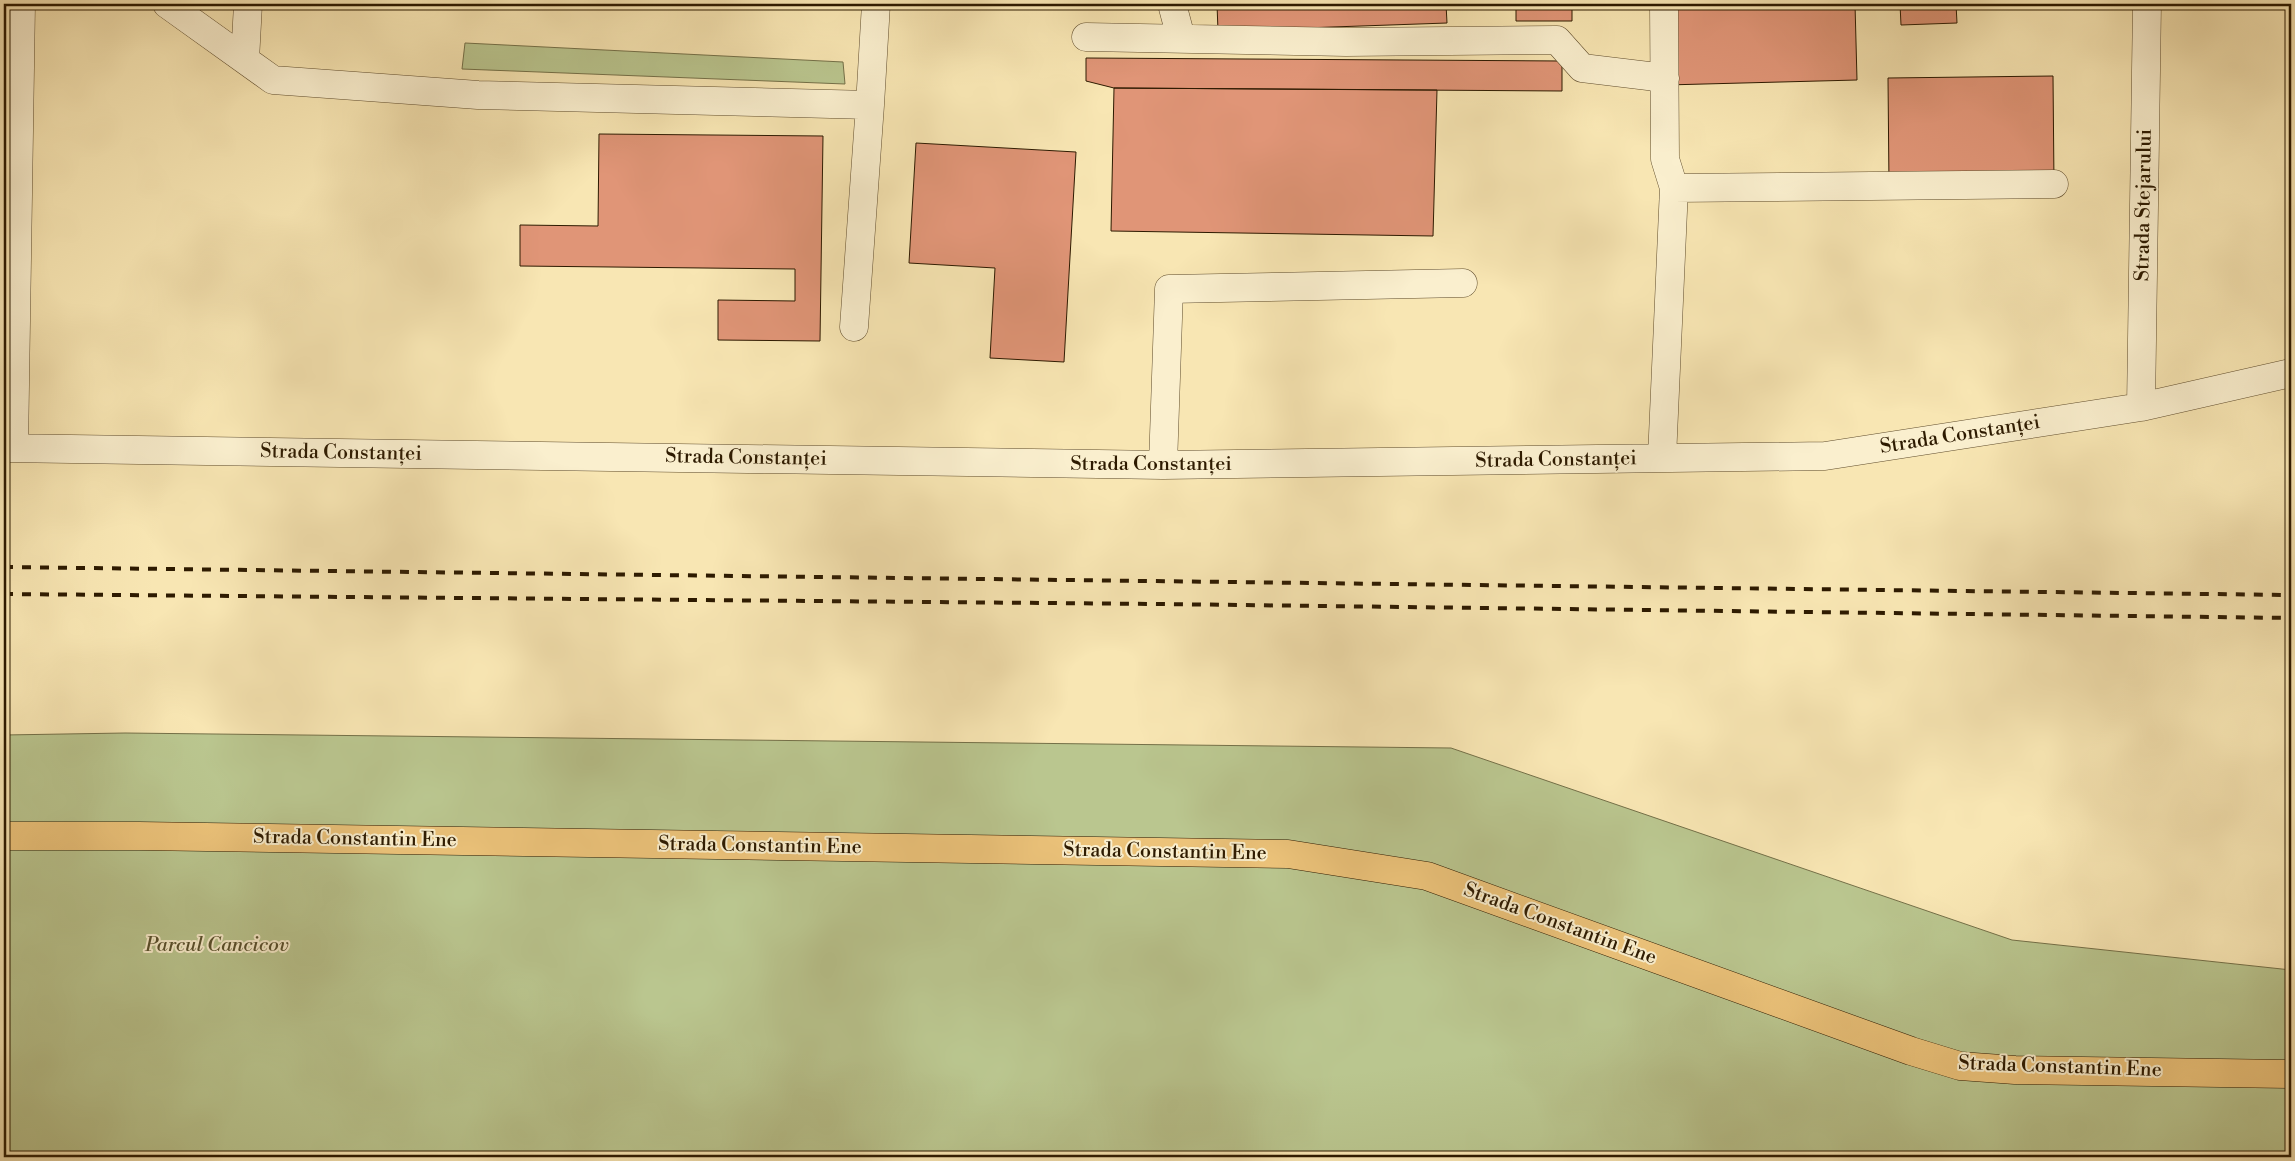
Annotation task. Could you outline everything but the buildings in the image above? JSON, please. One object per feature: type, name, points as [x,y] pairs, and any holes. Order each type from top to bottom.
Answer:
[{"type":"main road","name":"Strada Constantin Ene","points":[[4,836],[139,836],[1288,854],[1427,876],[1911,1051],[1960,1066],[2015,1070],[2291,1074]]},
{"type":"street","points":[[9,448],[21,4]]},
{"type":"street","points":[[167,4],[273,80],[478,95],[870,105]]},
{"type":"street","points":[[245,60],[248,4]]},
{"type":"street","points":[[854,327],[876,4]]},
{"type":"street","points":[[1172,4],[1181,38]]},
{"type":"street","points":[[1662,458],[1674,188],[1665,159],[1664,4]]},
{"type":"street","name":"Strada Stejarului","points":[[2141,407],[2148,4]]},
{"type":"street","points":[[1086,37],[1346,42],[1557,40],[1582,68],[1665,78]]},
{"type":"street","points":[[1674,188],[2054,184]]},
{"type":"street","points":[[1164,465],[1169,289],[1463,283]]},
{"type":"street","name":"Strada Constanței","points":[[9,448],[1164,465],[1825,456],[2141,407],[2291,373]]},
{"type":"green space","points":[[465,43],[843,62],[845,84],[462,69]]},
{"type":"green space","name":"Parcul Cancicov","points":[[125,733],[1451,748],[2012,940],[2291,970],[2291,1157],[4,1157],[4,735]]},
{"type":"railway","points":[[4,567],[2291,595]]},
{"type":"railway","points":[[4,594],[1161,604],[2291,618]]}]
